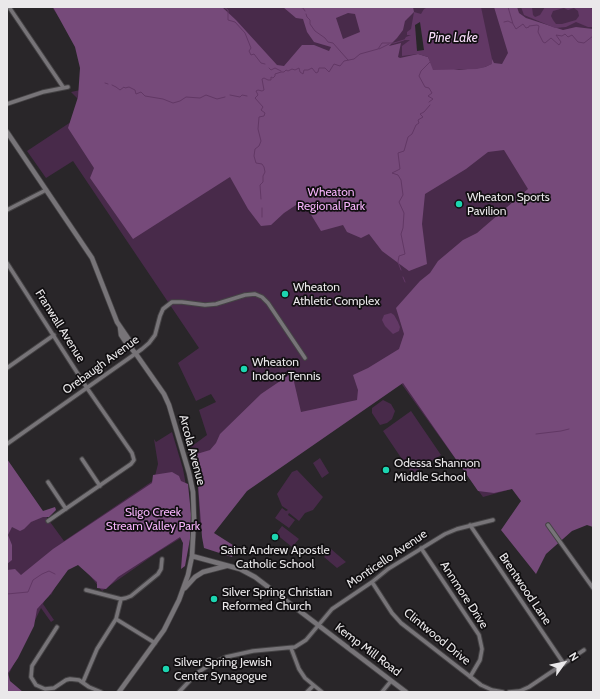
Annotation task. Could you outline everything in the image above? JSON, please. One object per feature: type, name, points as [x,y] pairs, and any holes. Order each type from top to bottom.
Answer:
[{"type":"street","points":[[9,7],[63,87]]},
{"type":"street","points":[[7,104],[63,87],[68,87]]},
{"type":"street","name":"Arcola Avenue","points":[[7,132],[92,258],[120,327],[132,344],[132,348],[164,394],[169,405],[185,457],[193,492],[194,519],[192,556],[183,590],[167,626],[120,692]]},
{"type":"street","points":[[7,210],[46,190]]},
{"type":"street","name":"Franwall Avenue","points":[[7,263],[87,388],[132,453],[134,460],[131,464],[100,486]]},
{"type":"street","name":"Orebaugh Avenue","points":[[7,444],[136,354],[149,343],[155,335],[163,309],[172,302],[205,305],[216,304],[245,295],[254,294],[262,297],[268,303],[305,358]]},
{"type":"street","points":[[7,368],[54,335]]},
{"type":"street","points":[[48,521],[100,486],[82,459]]},
{"type":"street","points":[[48,482],[66,509]]},
{"type":"street","name":"Monticello Avenue","points":[[179,692],[197,673],[226,657],[253,650],[291,648],[306,640],[332,609],[372,582],[388,569],[445,534],[470,525],[493,520]]},
{"type":"street","name":"Brentwood Lane","points":[[470,525],[564,664]]},
{"type":"street","points":[[548,525],[593,588]]},
{"type":"street","name":"Annmore Drive","points":[[421,548],[479,635],[482,649],[480,660],[470,677]]},
{"type":"street","name":"Kemp Mill Road","points":[[192,556],[228,565],[255,577],[406,692]]},
{"type":"street","points":[[86,590],[121,600],[131,596],[158,574],[161,569],[162,559]]},
{"type":"street","points":[[183,590],[195,577],[203,572],[228,565]]},
{"type":"street","name":"Clintwood Drive","points":[[372,582],[392,613],[401,623],[481,685],[492,690],[504,692]]},
{"type":"street","points":[[82,682],[97,649],[116,619],[121,600]]},
{"type":"street","points":[[116,619],[155,644]]},
{"type":"street","points":[[57,627],[32,666],[31,677],[36,685],[45,689],[54,688],[70,678],[82,682],[101,692]]},
{"type":"street","points":[[291,648],[299,670],[313,686],[322,692]]},
{"type":"street","points":[[509,692],[516,692],[529,687],[584,650]]},
{"type":"street","points":[[382,692],[391,681]]},
{"type":"street","points":[[307,692],[313,686]]},
{"type":"green space","name":"Wheaton Regional Park","points":[[52,7],[593,7],[593,513],[565,474],[483,497],[398,379],[200,524],[198,487],[188,449],[207,435],[199,410],[216,402],[211,394],[196,401],[178,363],[199,348],[73,161],[46,178],[27,151],[89,110],[71,92],[104,85]]},
{"type":"green space","name":"Wheaton Regional Park","points":[[53,7],[222,7],[236,20],[277,65],[284,66],[302,45],[314,45],[329,51],[331,47],[314,42],[307,32],[303,19],[296,18],[283,7],[413,7],[414,12],[405,21],[403,30],[389,46],[401,43],[398,57],[400,58],[418,54],[428,57],[432,65],[459,70],[485,67],[491,64],[492,59],[494,63],[502,64],[508,53],[494,7],[517,7],[519,13],[526,18],[563,30],[576,27],[593,29],[593,527],[587,525],[572,531],[546,554],[536,574],[501,530],[521,501],[512,489],[494,493],[478,491],[403,383],[247,491],[214,533],[236,547],[232,557],[204,548],[198,484],[190,456],[210,450],[216,443],[220,434],[261,394],[292,373],[301,412],[357,400],[358,390],[353,375],[368,368],[399,349],[404,334],[396,308],[420,281],[430,273],[438,261],[463,240],[477,233],[528,189],[504,150],[488,152],[466,169],[425,194],[422,224],[427,264],[409,271],[382,251],[369,234],[361,238],[347,232],[343,225],[321,231],[310,213],[299,203],[284,213],[271,225],[261,226],[248,209],[230,177],[133,239],[90,178],[94,168],[68,128],[78,97],[80,68],[75,47]],"holes":[[[348,13],[355,14],[360,32],[343,39],[336,18]]]},
{"type":"green space","points":[[383,400],[391,404],[395,411],[392,419],[387,423],[380,425],[372,413],[372,408]]},
{"type":"green space","points":[[411,411],[441,455],[412,474],[383,431]]},
{"type":"green space","name":"Sligo Creek Stream Valley Park","points":[[172,432],[183,469],[187,491],[189,533],[158,552],[102,591],[77,559],[65,568],[51,595],[48,593],[43,604],[54,620],[51,622],[41,608],[7,678],[7,463],[64,541],[154,480],[158,464],[154,439],[156,442]]},
{"type":"green space","points":[[320,458],[329,473],[322,478],[313,463]]},
{"type":"green space","points":[[7,459],[43,511],[55,507],[56,510],[49,517],[43,517],[31,522],[20,531],[12,527],[8,535],[12,545],[12,560],[7,564]]},
{"type":"green space","points":[[297,470],[323,497],[313,510],[305,513],[299,521],[289,513],[288,515],[295,520],[289,528],[275,518],[282,508],[286,511],[288,510],[282,506],[277,494],[292,472]]},
{"type":"green space","name":"Sligo Creek Stream Valley Park","points":[[172,472],[179,476],[181,481],[188,484],[191,514],[190,539],[185,566],[181,569],[183,543],[180,537],[118,577],[106,589],[97,588],[97,582],[78,565],[68,570],[49,596],[37,609],[34,626],[18,658],[8,673],[10,681],[23,692],[7,692],[7,570],[15,569],[21,575],[53,549],[152,483],[153,475]]},
{"type":"green space","points":[[282,526],[299,539],[292,547],[276,534]]},
{"type":"green space","points":[[331,549],[346,562],[337,568],[324,557]]},
{"type":"water","name":"Pine Lake","points":[[428,7],[481,7],[492,64],[477,69],[433,70],[428,57],[418,54],[402,56],[402,46],[410,40],[404,40],[406,37],[411,35],[407,35],[407,32],[411,29],[414,12],[421,14],[424,9]]},
{"type":"water","points":[[521,7],[532,7],[533,15],[535,17],[540,15],[545,7],[590,7],[593,10],[593,27],[588,27],[576,22],[566,27],[555,28],[524,15]],"holes":[[[564,8],[568,10],[574,8],[578,11],[579,16],[576,20],[556,24],[551,16],[553,11]]]},
{"type":"water","points":[[391,313],[394,315],[400,327],[399,331],[393,334],[385,326],[382,320],[384,315]]},
{"type":"pier","points":[[420,22],[424,50],[417,51],[415,25]]},
{"type":"waterway","points":[[224,7],[228,10],[228,20],[235,22],[245,33],[251,48],[249,51],[251,55],[254,54],[261,63],[265,64]]},
{"type":"waterway","points":[[299,7],[303,8],[305,11]]},
{"type":"waterway","points":[[508,7],[516,29],[523,24],[526,28],[537,25],[539,26],[538,32],[545,43],[551,38],[559,45],[561,42],[556,35],[562,36],[565,34],[568,37],[572,35],[578,42],[584,43],[593,36]]},
{"type":"waterway","points":[[306,14],[315,31],[328,42],[333,43],[348,60]]},
{"type":"waterway","points":[[504,22],[508,21],[512,23]]},
{"type":"waterway","points":[[261,199],[260,185],[263,182],[265,172],[262,164],[256,163],[254,156],[255,149],[259,146],[261,141],[258,129],[259,117],[264,116],[265,113],[261,110],[263,107],[255,98],[258,95],[256,91],[264,90],[262,79],[264,78],[271,80],[271,77],[273,78],[275,74],[286,70],[295,70],[299,68],[300,72],[303,74],[304,70],[312,68],[316,73],[318,72],[319,68],[325,68],[329,72],[334,64],[340,66],[344,61],[354,59],[360,54],[378,49],[382,43],[394,43],[404,40]]},
{"type":"waterway","points":[[379,49],[389,44]]},
{"type":"waterway","points":[[429,102],[433,99],[428,96],[432,93],[429,88],[425,87],[419,76],[421,71],[430,62]]},
{"type":"waterway","points":[[269,68],[271,70],[275,68],[281,71]]},
{"type":"waterway","points":[[112,85],[120,90],[124,87],[129,87],[135,90],[136,94],[141,92],[145,96],[163,99],[173,103],[186,97],[200,98],[206,95],[217,99],[225,97]]},
{"type":"waterway","points":[[230,95],[240,97],[242,95],[247,96]]},
{"type":"waterway","points":[[401,270],[398,262],[399,256],[405,254],[401,234],[404,213],[399,202],[403,195],[401,180],[398,175],[392,173],[400,169],[398,153],[404,151],[408,137],[412,134],[416,125],[419,123],[418,120],[423,117],[420,114],[430,105]]},
{"type":"waterway","points":[[262,208],[262,217]]},
{"type":"waterway","points":[[403,277],[405,282]]},
{"type":"waterway","points":[[536,434],[569,429]]},
{"type":"waterway","points":[[7,594],[28,592],[33,580],[49,571],[55,574]]},
{"type":"place","name":"Wheaton Sports Pavilion","points":[[459,204]]},
{"type":"place","name":"Wheaton Athletic Complex","points":[[285,294]]},
{"type":"place","name":"Wheaton Indoor Tennis","points":[[244,369]]},
{"type":"place","name":"Odessa Shannon Middle School","points":[[386,470]]},
{"type":"place","name":"Saint Andrew Apostle Catholic School","points":[[275,537]]},
{"type":"place","name":"Silver Spring Christian Reformed Church","points":[[214,599]]},
{"type":"place","name":"Silver Spring Jewish Center Synagogue","points":[[166,669]]}]
